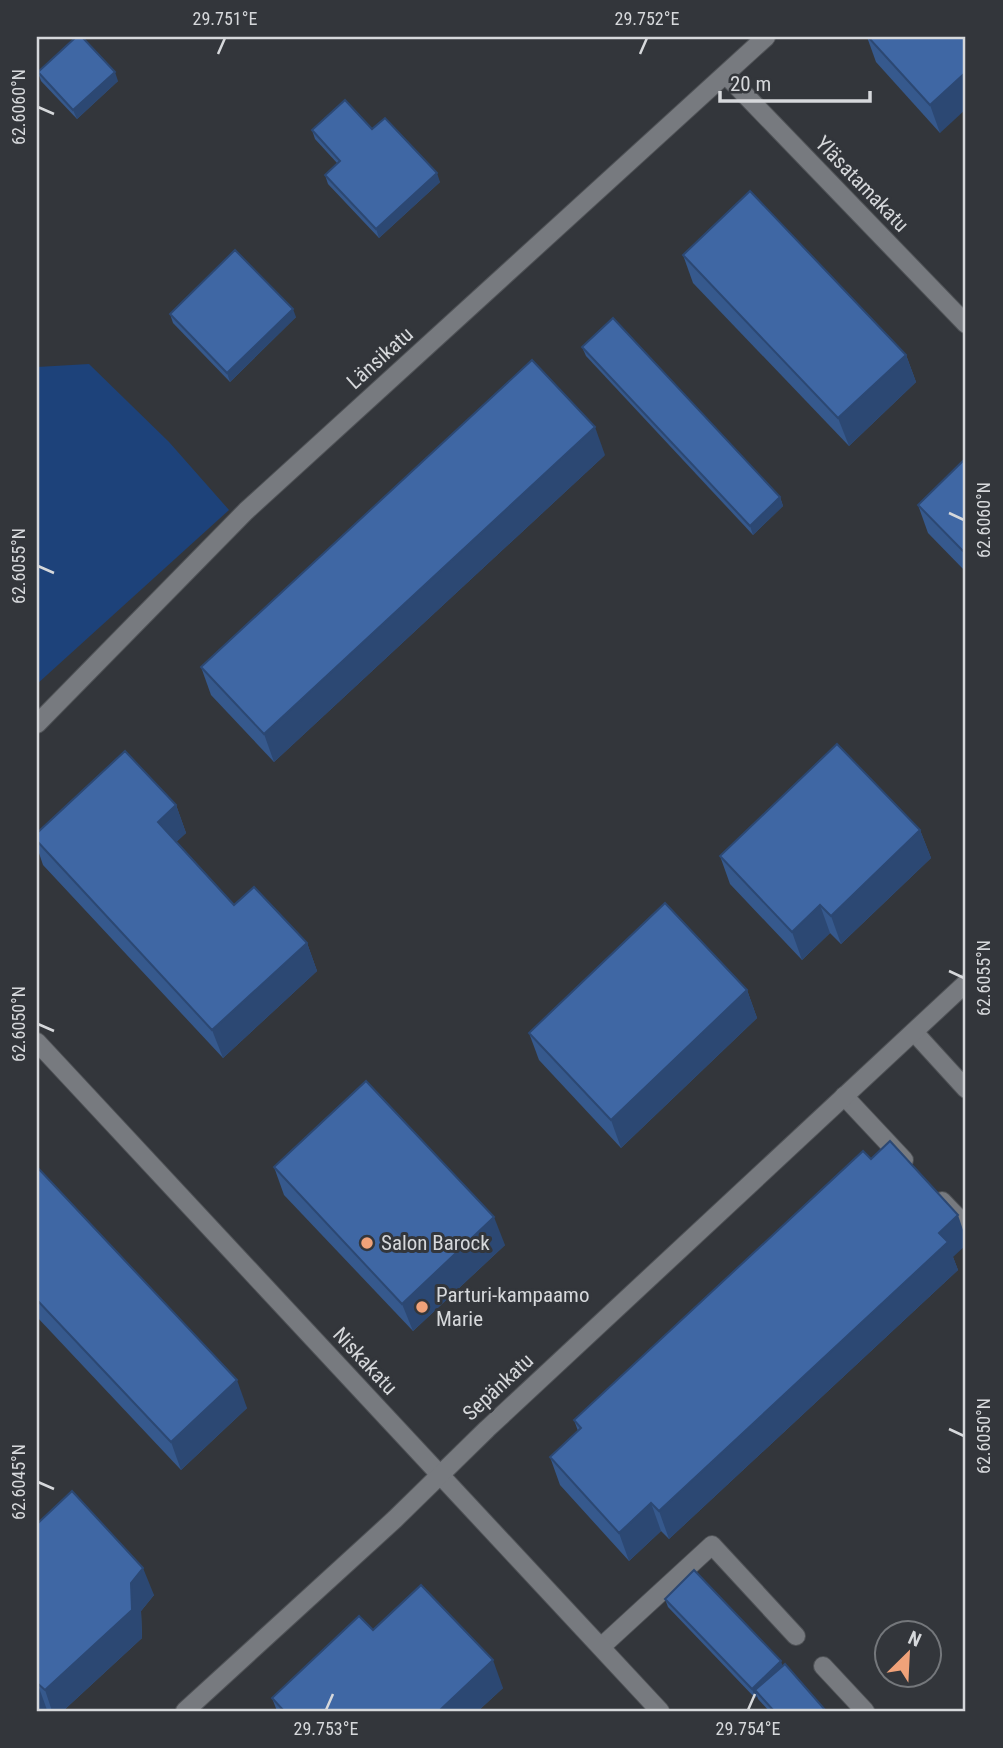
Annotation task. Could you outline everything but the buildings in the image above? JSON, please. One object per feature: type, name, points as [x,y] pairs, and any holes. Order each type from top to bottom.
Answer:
[{"type":"street","name":"Länsikatu","points":[[37,724],[246,511],[766,37]]},
{"type":"street","name":"Yläsatamakatu","points":[[726,75],[966,324]]},
{"type":"street","name":"Sepänkatu","points":[[185,1711],[966,983]]},
{"type":"street","points":[[914,1032],[966,1089]]},
{"type":"street","name":"Niskakatu","points":[[37,1042],[660,1711]]},
{"type":"street","points":[[844,1097],[966,1226]]},
{"type":"street","points":[[601,1647],[712,1545],[796,1636]]},
{"type":"street","points":[[823,1665],[865,1711]]},
{"type":"shaded area","points":[[89,364],[169,442],[229,510],[37,684],[37,367]]},
{"type":"place","name":"Salon Barock","points":[[367,1243]]},
{"type":"place","name":"Parturi-kampaamo Marie","points":[[422,1307]]}]
